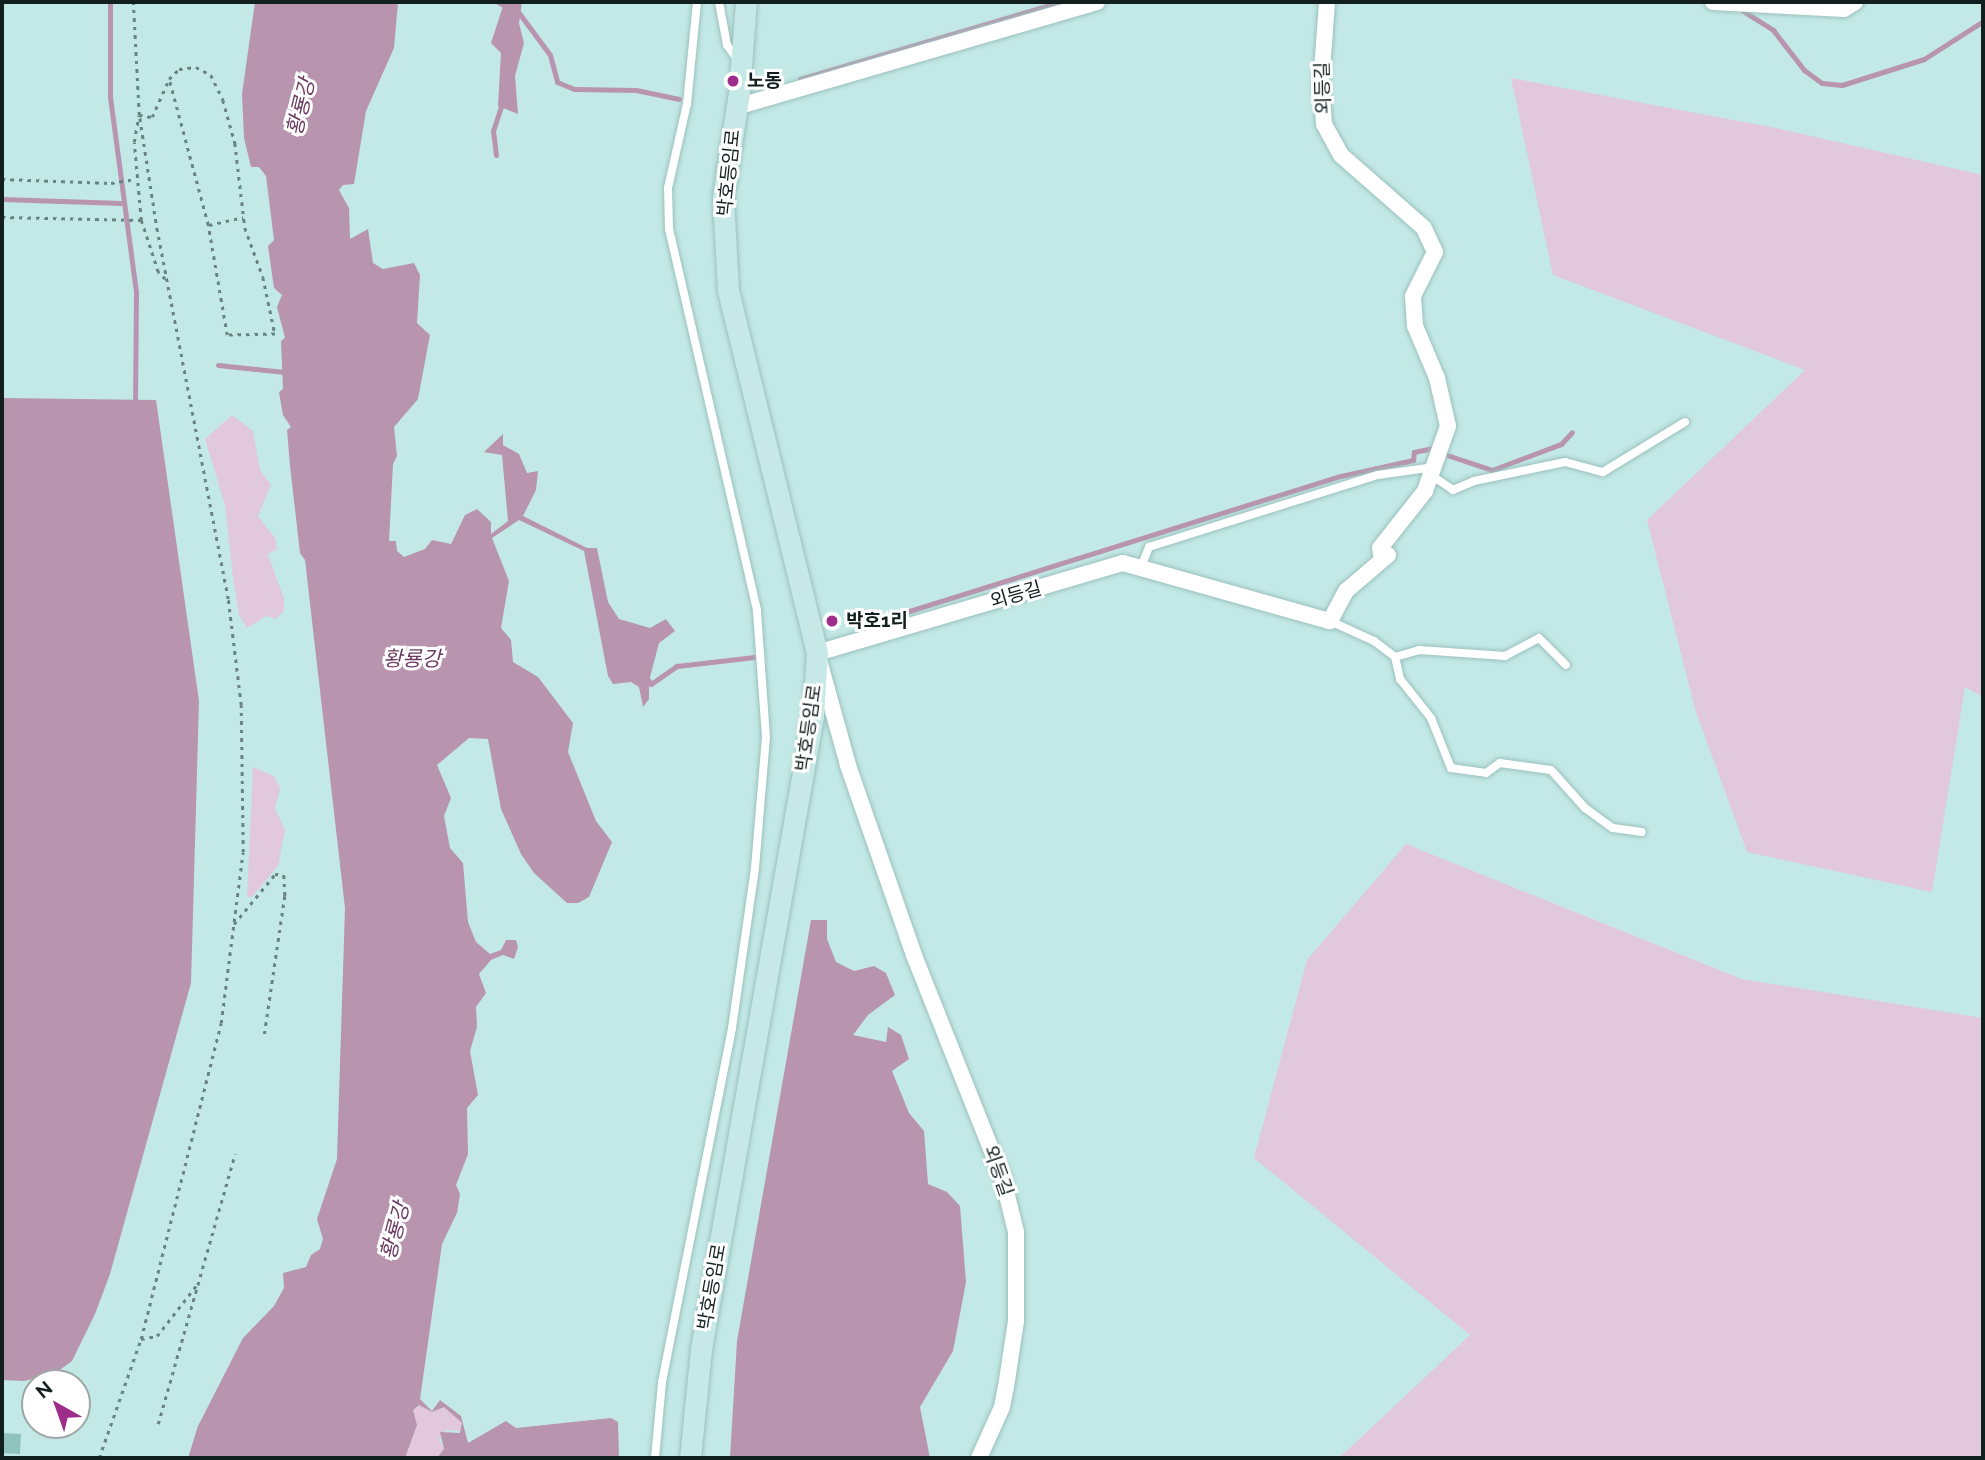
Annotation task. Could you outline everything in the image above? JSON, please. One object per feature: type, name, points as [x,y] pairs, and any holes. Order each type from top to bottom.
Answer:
[{"type":"street","name":"박호등임로","points":[[690,1458],[701,1349],[813,716],[817,653],[728,290],[723,197],[736,107],[746,2]]},
{"type":"street","points":[[736,107],[1097,2]]},
{"type":"street","name":"외등길","points":[[979,1458],[1002,1407],[1006,1387],[1016,1321],[1016,1232],[1003,1179],[914,955],[848,765],[817,653],[1123,563],[1330,621],[1346,591],[1388,555],[1381,554],[1380,548],[1425,491],[1445,443],[1448,416],[1415,326],[1413,296],[1431,265],[1433,240],[1332,141],[1324,124],[1321,84],[1327,2]]},
{"type":"street","points":[[1713,2],[1844,9],[1855,2]]},
{"type":"lane","points":[[655,1458],[662,1382],[732,1028],[758,844],[766,737],[757,610],[669,229],[668,188],[687,104],[697,2]]},
{"type":"lane","points":[[719,2],[727,45],[740,62]]},
{"type":"lane","points":[[1142,567],[1149,547],[1378,475],[1433,471],[1453,490],[1474,481],[1565,462],[1603,472],[1685,422]]},
{"type":"lane","points":[[1330,621],[1374,640],[1395,657],[1400,679],[1431,718],[1451,768],[1486,773],[1500,763],[1551,770],[1585,808],[1613,828],[1642,832]]},
{"type":"lane","points":[[1395,657],[1419,650],[1505,656],[1539,638],[1566,665]]},
{"type":"path","points":[[99,1458],[141,1339],[221,1023],[243,852],[241,705],[228,598],[167,282],[139,114],[133,2]]},
{"type":"path","points":[[139,114],[152,117],[169,79],[179,69],[196,68],[211,75],[235,143],[243,217],[275,334],[227,335],[208,225],[169,79]]},
{"type":"path","points":[[139,114],[134,142],[141,220],[158,272],[167,282]]},
{"type":"path","points":[[2,179],[111,183],[136,180]]},
{"type":"path","points":[[2,217],[141,220]]},
{"type":"path","points":[[208,225],[243,217]]},
{"type":"path","points":[[234,924],[275,874],[284,875],[285,897],[264,1038]]},
{"type":"path","points":[[158,1424],[235,1154]]},
{"type":"path","points":[[141,1339],[156,1336],[201,1280]]},
{"type":"shaded area","points":[[1511,78],[1776,128],[1983,175],[1983,697],[1965,687],[1932,892],[1747,852],[1696,712],[1647,520],[1805,370],[1553,275]]},
{"type":"shaded area","points":[[232,415],[253,431],[260,470],[271,485],[258,516],[275,538],[277,549],[268,554],[284,599],[284,611],[276,619],[266,616],[247,628],[239,615],[225,505],[205,439]]},
{"type":"shaded area","points":[[253,767],[274,776],[280,789],[275,808],[285,830],[278,866],[252,897],[247,897]]},
{"type":"shaded area","points":[[1406,844],[1742,979],[1983,1018],[1983,1458],[1339,1458],[1470,1335],[1254,1158],[1307,960]]},
{"type":"shaded area","points":[[419,1405],[432,1412],[444,1406],[462,1423],[463,1431],[447,1430],[439,1439],[444,1450],[437,1458],[405,1458],[417,1425],[412,1411]]},
{"type":"water","name":"황룡강","points":[[255,2],[398,2],[394,48],[366,111],[354,184],[343,185],[339,190],[349,208],[350,239],[368,229],[373,263],[383,269],[414,263],[420,275],[417,323],[430,335],[418,399],[394,427],[397,456],[393,464],[389,541],[396,541],[397,551],[404,557],[425,549],[432,540],[451,544],[465,515],[477,509],[491,522],[491,534],[508,521],[502,455],[484,452],[503,434],[503,445],[519,454],[527,473],[538,471],[536,490],[523,516],[587,548],[597,548],[608,602],[619,619],[650,628],[666,619],[675,631],[659,643],[649,681],[649,699],[643,707],[639,687],[631,682],[613,684],[608,676],[584,551],[519,520],[492,538],[509,581],[501,628],[511,640],[513,662],[538,677],[573,723],[568,752],[596,821],[612,842],[589,897],[578,903],[567,903],[534,873],[521,854],[501,809],[488,739],[469,738],[437,765],[451,798],[444,816],[450,848],[463,863],[468,922],[476,942],[490,954],[501,950],[506,940],[516,940],[518,947],[514,959],[503,955],[491,960],[479,974],[486,993],[476,1007],[477,1027],[470,1051],[478,1095],[467,1108],[468,1154],[456,1185],[460,1194],[457,1213],[442,1244],[420,1399],[432,1411],[440,1400],[461,1416],[468,1443],[506,1421],[516,1428],[611,1418],[618,1422],[619,1458],[437,1458],[444,1449],[440,1432],[460,1433],[462,1423],[444,1407],[432,1412],[419,1405],[413,1410],[417,1425],[405,1458],[188,1458],[198,1426],[243,1338],[274,1306],[284,1288],[283,1273],[306,1267],[311,1255],[320,1249],[323,1239],[317,1219],[337,1159],[345,908],[305,560],[300,553],[290,466],[287,430],[291,427],[283,415],[279,392],[283,389],[281,341],[285,338],[277,307],[282,295],[274,288],[268,246],[274,240],[266,176],[259,167],[251,167],[244,138],[242,94]]},
{"type":"water","points":[[522,2],[519,23],[524,43],[515,76],[518,114],[498,106],[501,53],[491,43],[504,3]]},
{"type":"water","points":[[2,398],[156,400],[199,701],[191,983],[110,1274],[95,1314],[72,1361],[61,1369],[21,1369],[21,1381],[2,1380]]},
{"type":"water","points":[[811,920],[827,920],[827,939],[836,962],[854,971],[874,966],[886,973],[895,995],[868,1015],[853,1035],[886,1042],[888,1027],[901,1035],[909,1059],[892,1071],[909,1113],[924,1131],[928,1184],[947,1192],[960,1206],[966,1282],[953,1351],[920,1407],[930,1458],[730,1458],[737,1341]]},
{"type":"building","points":[[2,1433],[21,1434],[20,1454],[2,1453]]},
{"type":"waterway","points":[[110,2],[110,97],[136,292],[135,408]]},
{"type":"waterway","points":[[498,2],[519,13],[550,55],[557,82],[574,89],[636,90],[679,99]]},
{"type":"waterway","points":[[800,79],[1060,2]]},
{"type":"waterway","points":[[1743,11],[1773,30],[1804,70],[1822,83],[1842,85],[1924,59],[1980,23]]},
{"type":"waterway","points":[[496,155],[493,131],[503,101]]},
{"type":"waterway","points":[[2,199],[121,203]]},
{"type":"waterway","points":[[218,365],[285,372]]},
{"type":"waterway","points":[[1447,455],[1492,470],[1561,444],[1572,432]]},
{"type":"waterway","points":[[874,622],[1341,476],[1413,460],[1414,452],[1438,447]]},
{"type":"waterway","points":[[645,676],[651,684],[677,666],[754,657]]},
{"type":"place","name":"노동","points":[[733,81]]},
{"type":"place","name":"박호1리","points":[[832,621]]}]
